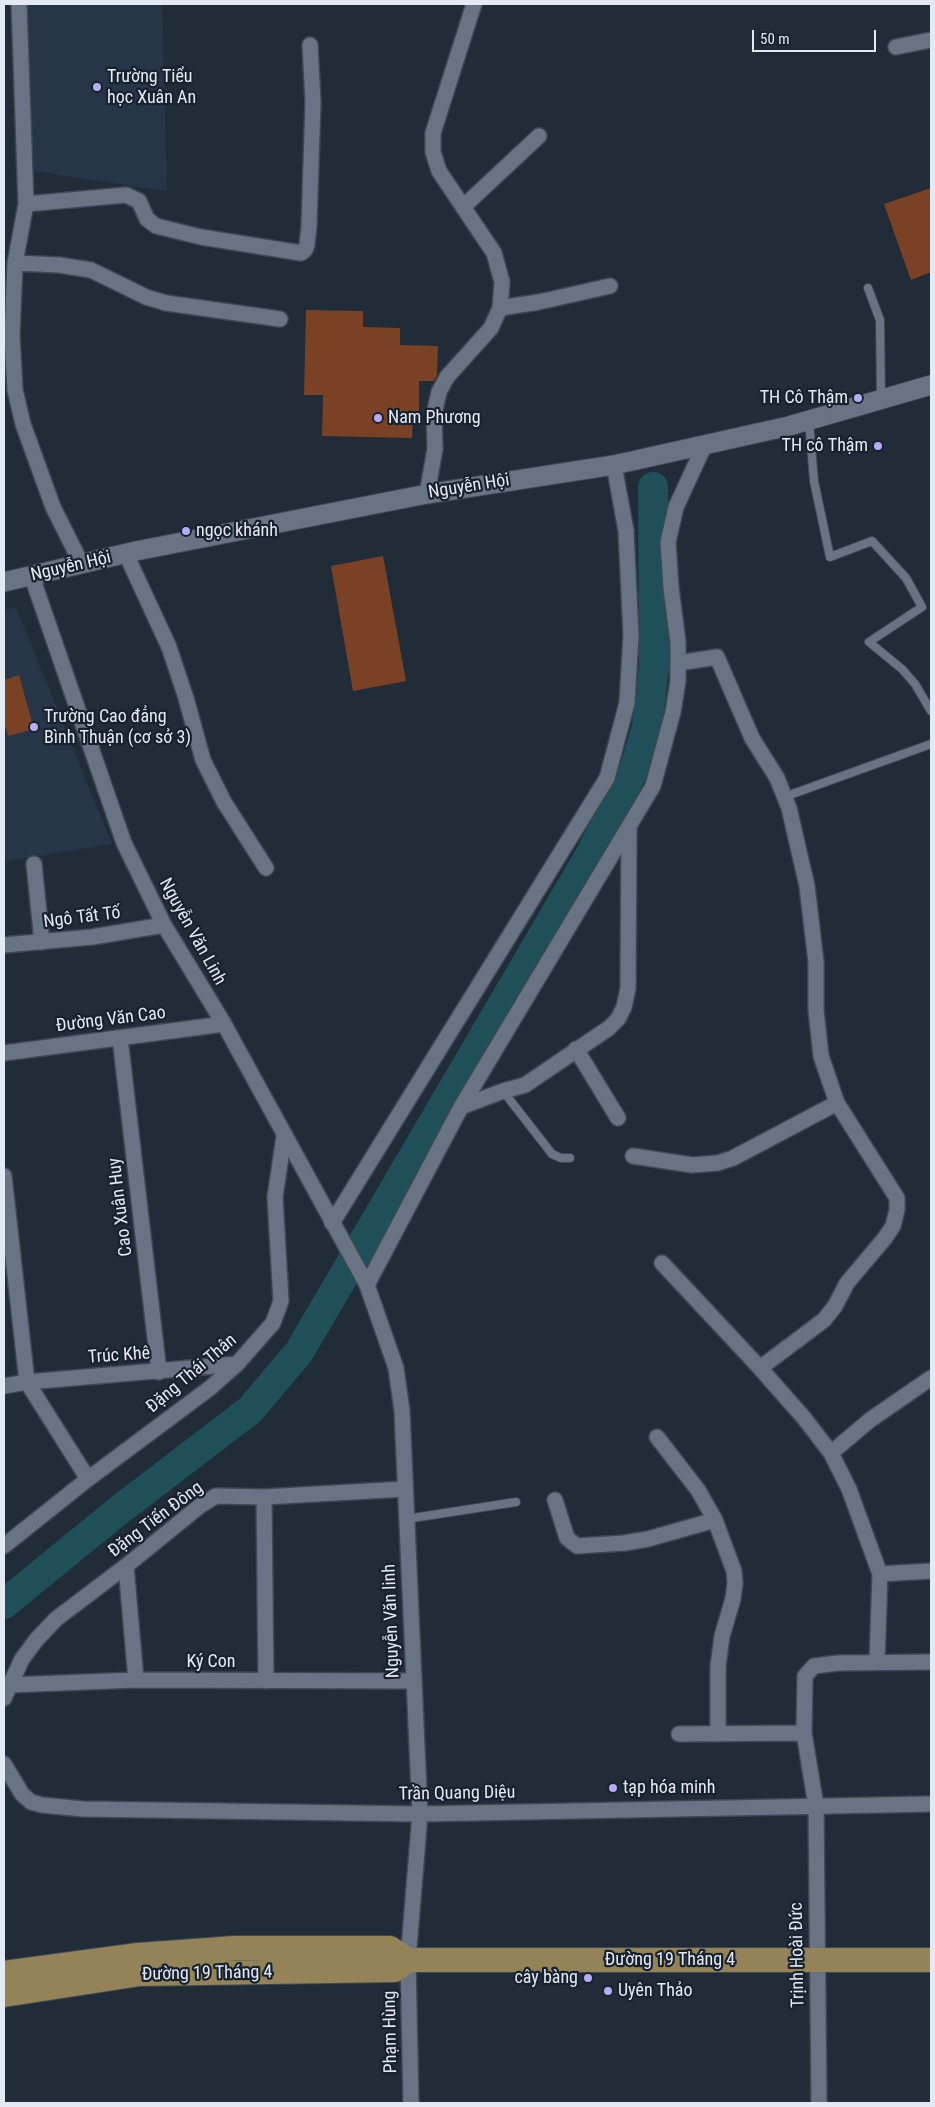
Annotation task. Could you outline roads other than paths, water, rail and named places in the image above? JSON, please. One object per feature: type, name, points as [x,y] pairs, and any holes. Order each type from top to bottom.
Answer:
[{"type":"main road","name":"Đường 19 Tháng 4","points":[[4,1973],[138,1955],[235,1948],[390,1948],[408,1960],[931,1960]]},
{"type":"main road","name":"Đường 19 Tháng 4","points":[[4,1995],[140,1974],[395,1970],[408,1960]]},
{"type":"street","points":[[19,4],[26,204],[15,263],[12,335],[16,390],[23,424],[53,507],[81,563]]},
{"type":"street","points":[[427,494],[435,449],[434,414],[440,392],[448,377],[492,328],[500,308],[502,282],[494,253],[439,171],[433,152],[433,133],[474,4]]},
{"type":"street","points":[[896,48],[931,40]]},
{"type":"street","points":[[26,204],[126,195],[139,201],[147,219],[156,226],[201,237],[301,253],[307,245],[309,226],[313,102],[310,44]]},
{"type":"street","points":[[463,207],[539,136]]},
{"type":"street","points":[[15,263],[59,265],[91,270],[146,297],[166,303],[280,319]]},
{"type":"street","points":[[500,308],[538,302],[610,286]]},
{"type":"street","name":"Nguyễn Hội","points":[[4,582],[32,577],[81,563],[427,494],[614,465],[809,420],[931,385]]},
{"type":"street","points":[[367,1285],[461,1107],[653,786],[673,712],[678,680],[678,642],[671,588],[668,542],[676,507],[705,444]]},
{"type":"street","points":[[332,1223],[608,778],[627,704],[631,635],[626,531],[614,465]]},
{"type":"street","points":[[126,554],[169,647],[186,698],[203,760],[224,802],[266,868]]},
{"type":"street","name":"Nguyễn Văn Linh","points":[[32,577],[124,843],[164,925],[224,1024],[367,1285]]},
{"type":"street","points":[[678,664],[717,657],[752,738],[777,778],[784,797],[807,886],[816,962],[816,1010],[820,1056],[837,1103],[897,1198],[894,1226],[852,1277],[835,1306],[824,1320],[760,1368]]},
{"type":"street","points":[[461,1107],[525,1085],[609,1028],[618,1019],[624,1007],[628,988],[629,826]]},
{"type":"street","points":[[34,864],[42,942]]},
{"type":"street","name":"Ngô Tất Tố","points":[[4,946],[92,937],[164,925]]},
{"type":"street","name":"Đường Văn Cao","points":[[4,1053],[224,1024]]},
{"type":"street","name":"Cao Xuân Huy","points":[[120,1038],[159,1372]]},
{"type":"street","points":[[576,1049],[618,1118]]},
{"type":"street","points":[[633,1156],[692,1166],[718,1163],[733,1158],[837,1103]]},
{"type":"street","name":"Đặng Thái Thân","points":[[4,1546],[88,1479],[210,1388],[237,1364],[273,1323],[281,1301],[275,1197],[284,1136]]},
{"type":"street","points":[[4,1176],[27,1382],[88,1479]]},
{"type":"street","points":[[662,1263],[760,1368],[804,1418],[831,1453],[849,1489],[880,1574],[877,1662]]},
{"type":"street","name":"Nguyễn Văn linh","points":[[367,1285],[396,1368],[402,1411],[420,1814],[408,1960]]},
{"type":"street","name":"Trúc Khê","points":[[4,1386],[27,1382],[237,1364]]},
{"type":"street","points":[[831,1453],[870,1420],[931,1378]]},
{"type":"street","points":[[658,1437],[698,1490],[715,1520],[734,1571],[733,1599],[722,1636],[718,1666],[718,1732]]},
{"type":"street","name":"Đặng Tiến Đông","points":[[6,1692],[22,1659],[56,1618],[126,1566],[201,1504],[216,1496],[264,1497],[405,1489]]},
{"type":"street","points":[[264,1497],[266,1680]]},
{"type":"street","points":[[555,1500],[567,1538],[576,1546],[624,1543],[648,1539],[715,1520]]},
{"type":"street","points":[[126,1566],[136,1680]]},
{"type":"street","points":[[880,1574],[931,1571]]},
{"type":"street","name":"Trịnh Hoài Đức","points":[[819,2103],[816,1961],[816,1806],[804,1732],[805,1676],[814,1666],[838,1663],[931,1662]]},
{"type":"street","name":"Ký Con","points":[[6,1692],[136,1680],[413,1681]]},
{"type":"street","points":[[679,1734],[804,1732]]},
{"type":"street","name":"Trần Quang Diệu","points":[[4,1764],[22,1794],[31,1802],[42,1806],[83,1809],[420,1814],[931,1804]]},
{"type":"street","name":"Phạm Hùng","points":[[408,1960],[411,2103]]},
{"type":"lane","points":[[868,288],[880,320],[881,400]]},
{"type":"lane","points":[[809,420],[814,481],[830,557],[872,541],[906,578],[922,607],[869,642],[902,669],[931,711]]},
{"type":"lane","points":[[784,797],[931,744]]},
{"type":"lane","points":[[503,1091],[552,1154],[560,1158],[570,1158]]},
{"type":"lane","points":[[406,1519],[516,1502]]},
{"type":"waterway","points":[[4,1604],[118,1511],[250,1410],[299,1352],[590,855],[635,767],[647,727],[654,666],[653,487]]},
{"type":"place","name":"Trường Tiểu học Xuân An","points":[[97,87]]},
{"type":"place","name":"TH Cô Thậm","points":[[858,398]]},
{"type":"place","name":"Nam Phương","points":[[378,418]]},
{"type":"place","name":"TH cô Thậm","points":[[878,446]]},
{"type":"place","name":"ngọc khánh","points":[[186,531]]},
{"type":"place","name":"Trường Cao đẳng Bình Thuận (cơ sở 3)","points":[[34,727]]},
{"type":"place","name":"tạp hóa minh","points":[[613,1788]]},
{"type":"place","name":"cây bàng","points":[[588,1978]]},
{"type":"place","name":"Uyên Thảo","points":[[608,1991]]}]
